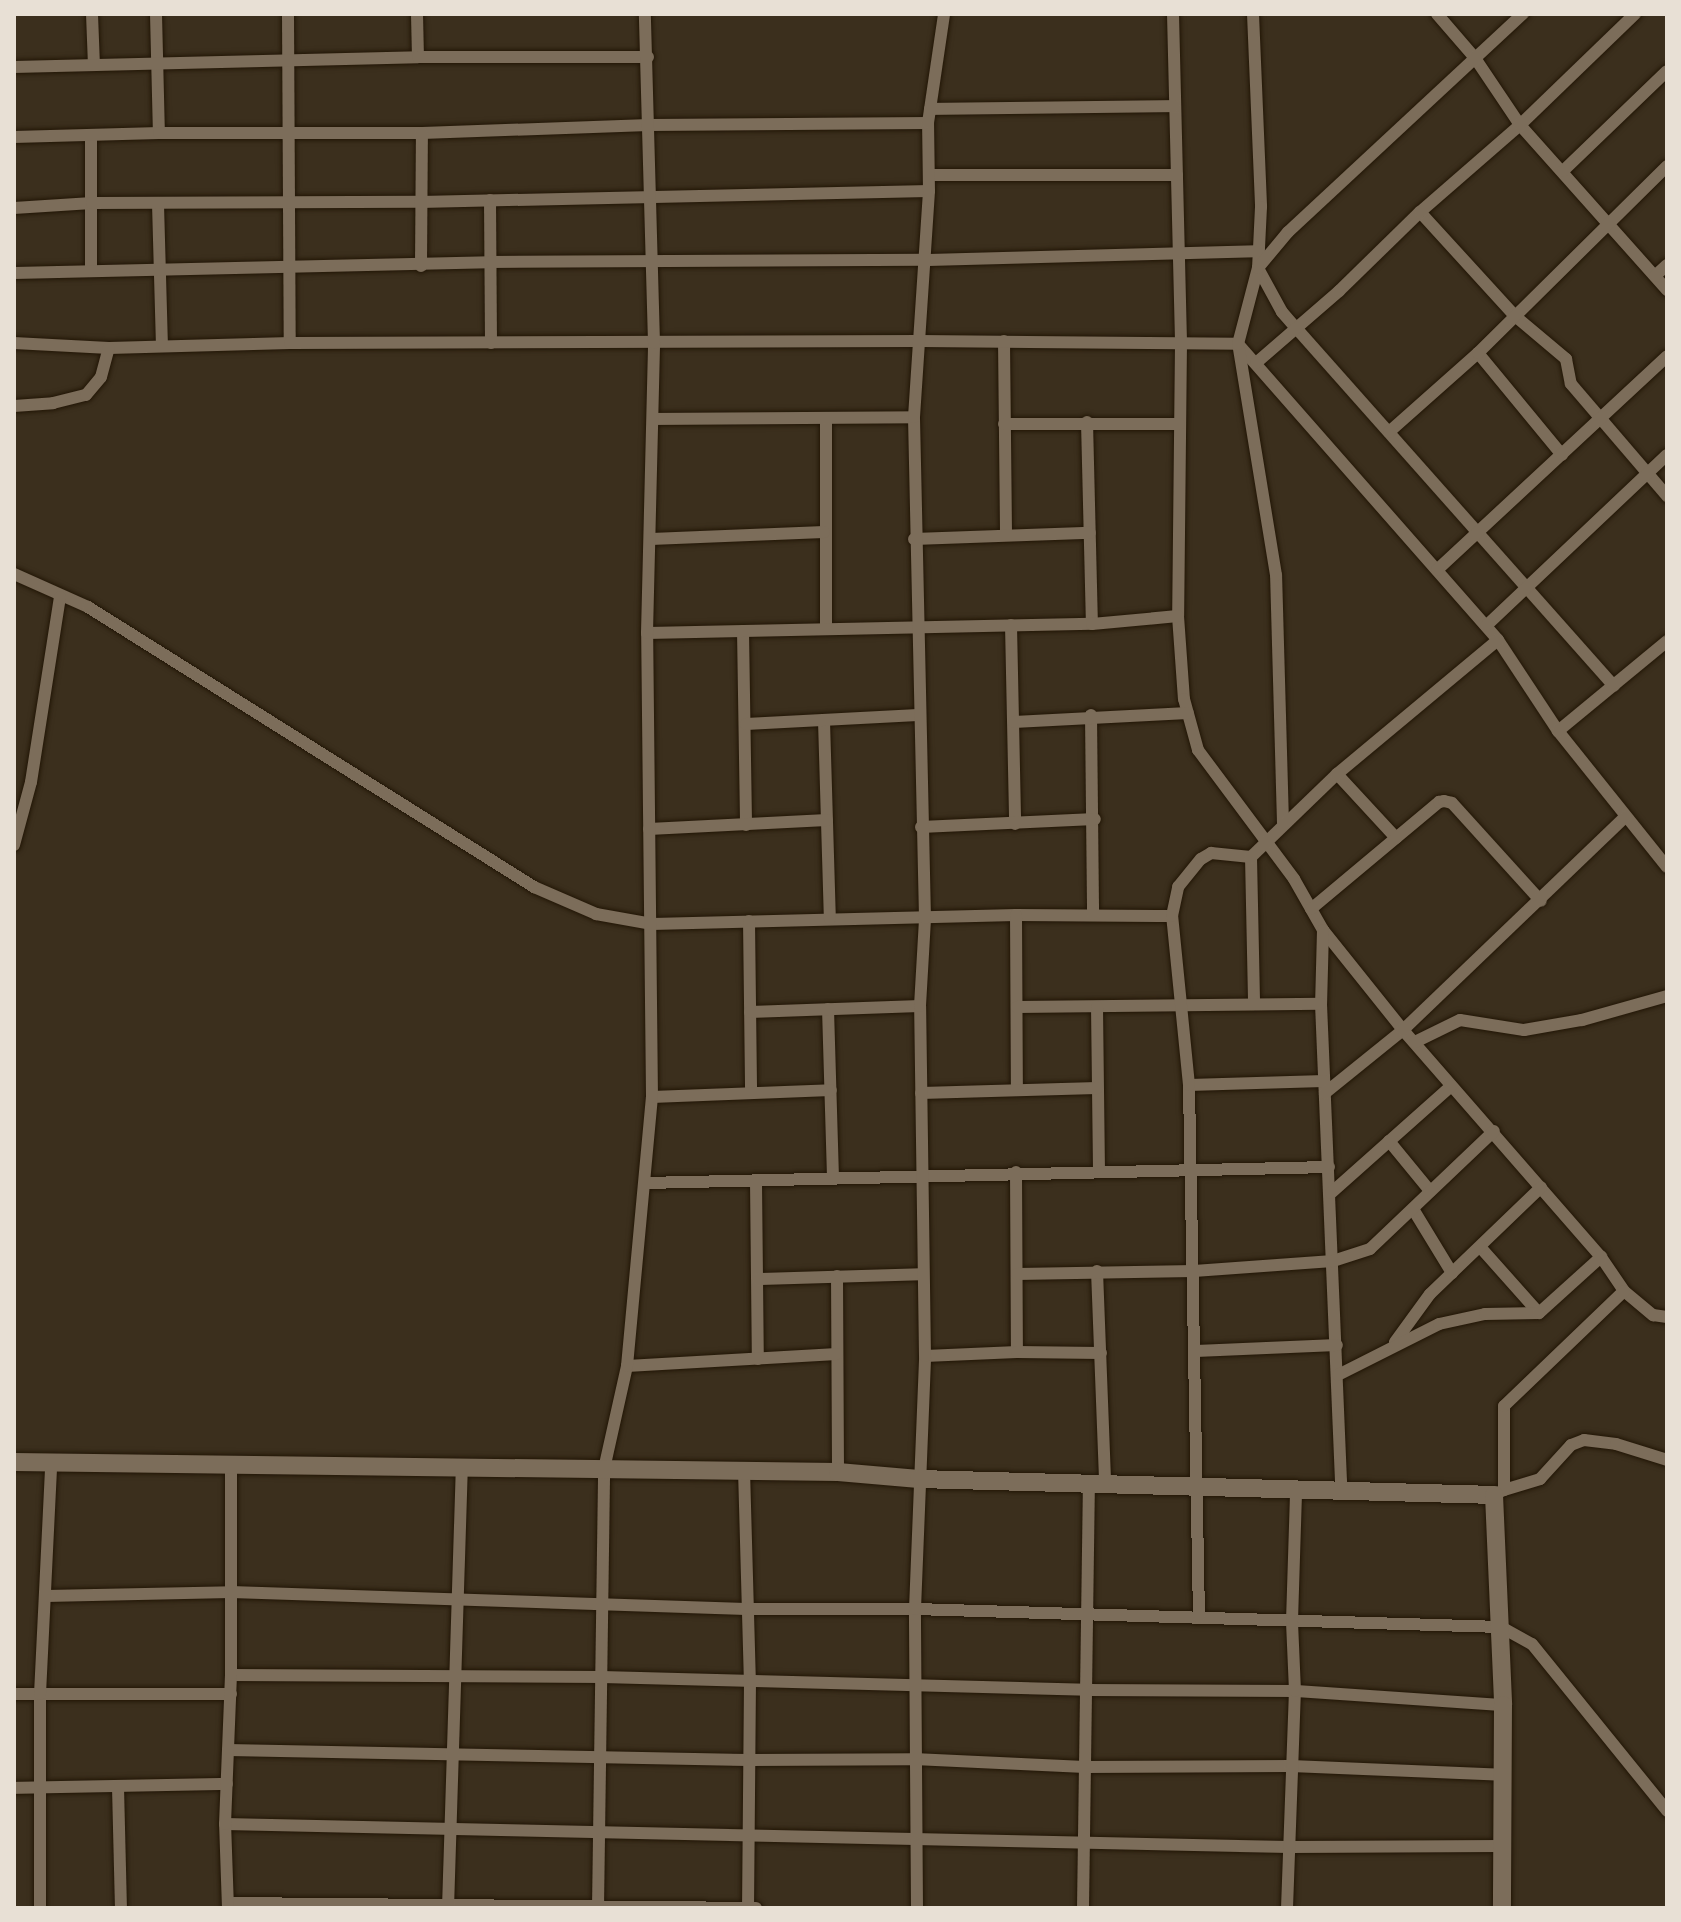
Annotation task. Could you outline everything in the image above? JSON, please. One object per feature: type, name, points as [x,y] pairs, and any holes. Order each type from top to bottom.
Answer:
[{"type":"street","points":[[92,14],[94,65]]},
{"type":"street","points":[[156,14],[159,133]]},
{"type":"street","points":[[288,14],[290,343]]},
{"type":"street","points":[[417,14],[418,57]]},
{"type":"street","points":[[598,1908],[604,1469],[627,1366],[652,1097],[647,633],[654,343],[645,14]]},
{"type":"street","points":[[917,1908],[915,1609],[925,1356],[920,1006],[925,918],[914,539],[914,417],[930,175],[928,123],[944,14]]},
{"type":"street","points":[[1173,14],[1181,343],[1178,616],[1188,713],[1203,759],[1277,855],[1323,930],[1403,1030],[1601,1257],[1624,1291],[1653,1315],[1667,1317]]},
{"type":"street","points":[[1253,14],[1261,207],[1258,268],[1238,344],[1276,575],[1283,823]]},
{"type":"street","points":[[1437,14],[1475,58],[1520,125],[1667,290]]},
{"type":"street","points":[[1258,268],[1288,232],[1523,14]]},
{"type":"street","points":[[1256,363],[1520,125],[1635,14]]},
{"type":"street","points":[[14,67],[418,57],[648,57]]},
{"type":"street","points":[[1563,171],[1667,71]]},
{"type":"street","points":[[930,109],[1175,106]]},
{"type":"street","points":[[14,137],[928,123]]},
{"type":"street","points":[[421,266],[422,133]]},
{"type":"street","points":[[91,136],[91,269]]},
{"type":"street","points":[[1389,432],[1478,353],[1667,166]]},
{"type":"street","points":[[930,175],[1177,175]]},
{"type":"street","points":[[14,208],[92,203],[420,202],[929,191]]},
{"type":"street","points":[[490,200],[491,343]]},
{"type":"street","points":[[158,204],[162,345]]},
{"type":"street","points":[[1420,212],[1515,316],[1566,359],[1571,384],[1667,496]]},
{"type":"street","points":[[14,273],[91,269],[421,266],[489,262],[925,260],[1259,251]]},
{"type":"street","points":[[1655,276],[1667,265]]},
{"type":"street","points":[[1258,268],[1282,312],[1614,686]]},
{"type":"street","points":[[1004,341],[1006,534]]},
{"type":"street","points":[[14,343],[109,348],[290,343],[1004,341],[1238,344],[1498,640],[1558,731],[1667,867]]},
{"type":"street","points":[[14,406],[86,395],[101,377],[109,348]]},
{"type":"street","points":[[1478,353],[1562,455]]},
{"type":"street","points":[[1437,570],[1667,356]]},
{"type":"street","points":[[654,419],[914,417]]},
{"type":"street","points":[[826,418],[826,628]]},
{"type":"street","points":[[1087,422],[1092,624]]},
{"type":"street","points":[[1004,424],[1179,424]]},
{"type":"street","points":[[1486,626],[1667,455]]},
{"type":"street","points":[[651,539],[824,532]]},
{"type":"street","points":[[914,539],[1090,533]]},
{"type":"street","points":[[14,574],[88,607],[534,887],[596,914],[652,924],[1016,915],[1172,916]]},
{"type":"street","points":[[14,845],[31,782],[60,597]]},
{"type":"street","points":[[647,633],[1092,624],[1178,616]]},
{"type":"street","points":[[1011,625],[1015,824]]},
{"type":"street","points":[[743,631],[746,825]]},
{"type":"street","points":[[1254,1004],[1251,857],[1337,774],[1498,640]]},
{"type":"street","points":[[1558,731],[1667,641]]},
{"type":"street","points":[[1014,722],[1091,715],[1188,713]]},
{"type":"street","points":[[746,724],[918,715]]},
{"type":"street","points":[[1091,715],[1095,819],[1093,914]]},
{"type":"street","points":[[824,721],[830,919]]},
{"type":"street","points":[[1337,774],[1396,838]]},
{"type":"street","points":[[1311,909],[1439,802],[1452,803],[1541,901]]},
{"type":"street","points":[[1189,1085],[1324,1087],[1403,1030],[1541,901],[1625,817]]},
{"type":"street","points":[[921,827],[1095,819]]},
{"type":"street","points":[[649,829],[827,820]]},
{"type":"street","points":[[1199,1617],[1189,1085],[1172,916],[1178,887],[1201,859],[1211,853],[1251,857]]},
{"type":"street","points":[[1016,915],[1017,1090]]},
{"type":"street","points":[[749,921],[751,1093]]},
{"type":"street","points":[[1323,930],[1321,1004],[1341,1491]]},
{"type":"street","points":[[1415,1042],[1460,1020],[1524,1030],[1582,1020],[1667,996]]},
{"type":"street","points":[[1017,1007],[1321,1004]]},
{"type":"street","points":[[750,1012],[920,1006]]},
{"type":"street","points":[[1097,1007],[1099,1170]]},
{"type":"street","points":[[828,1009],[833,1178]]},
{"type":"street","points":[[1331,1193],[1451,1086]]},
{"type":"street","points":[[921,1093],[1097,1088]]},
{"type":"street","points":[[652,1097],[831,1090]]},
{"type":"street","points":[[1017,1274],[1194,1271],[1333,1261],[1370,1249],[1494,1131]]},
{"type":"street","points":[[1389,1141],[1430,1191]]},
{"type":"street","points":[[645,1183],[756,1182],[921,1174],[1099,1170],[1192,1172],[1329,1167]]},
{"type":"street","points":[[1016,1172],[1017,1352]]},
{"type":"street","points":[[756,1182],[758,1359]]},
{"type":"street","points":[[1393,1344],[1430,1294],[1541,1187]]},
{"type":"street","points":[[1413,1209],[1452,1273]]},
{"type":"street","points":[[1481,1248],[1539,1313]]},
{"type":"street","points":[[1338,1375],[1393,1344],[1439,1324],[1485,1314],[1539,1313],[1601,1257]]},
{"type":"street","points":[[1083,1908],[1087,1613],[1097,1483],[1101,1353],[1097,1271]]},
{"type":"street","points":[[758,1279],[923,1274]]},
{"type":"street","points":[[837,1276],[838,1472]]},
{"type":"street","points":[[1502,1908],[1503,1705],[1499,1492],[1504,1406],[1624,1291]]},
{"type":"street","points":[[1196,1351],[1337,1345]]},
{"type":"street","points":[[925,1356],[1017,1352],[1101,1353]]},
{"type":"street","points":[[627,1366],[837,1354]]},
{"type":"street","points":[[14,1462],[51,1465],[744,1470],[1296,1491],[1499,1492],[1540,1479],[1571,1445],[1584,1440],[1616,1444],[1667,1460]]},
{"type":"street","points":[[40,1908],[40,1694],[51,1465]]},
{"type":"street","points":[[231,1466],[231,1694],[225,1824],[228,1905],[756,1908]]},
{"type":"street","points":[[448,1907],[462,1466]]},
{"type":"street","points":[[744,1470],[750,1681],[748,1908]]},
{"type":"street","points":[[1287,1908],[1295,1691],[1292,1621],[1296,1491]]},
{"type":"street","points":[[46,1596],[231,1592],[746,1609],[1087,1613],[1501,1627],[1532,1644],[1667,1811]]},
{"type":"street","points":[[231,1675],[602,1677],[1087,1690],[1295,1691],[1503,1705]]},
{"type":"street","points":[[14,1694],[231,1694]]},
{"type":"street","points":[[228,1750],[749,1760],[914,1759],[1085,1767],[1291,1766],[1502,1775]]},
{"type":"street","points":[[14,1788],[41,1785],[118,1787],[227,1784]]},
{"type":"street","points":[[118,1787],[121,1908]]},
{"type":"street","points":[[225,1824],[1289,1847],[1502,1846]]}]
